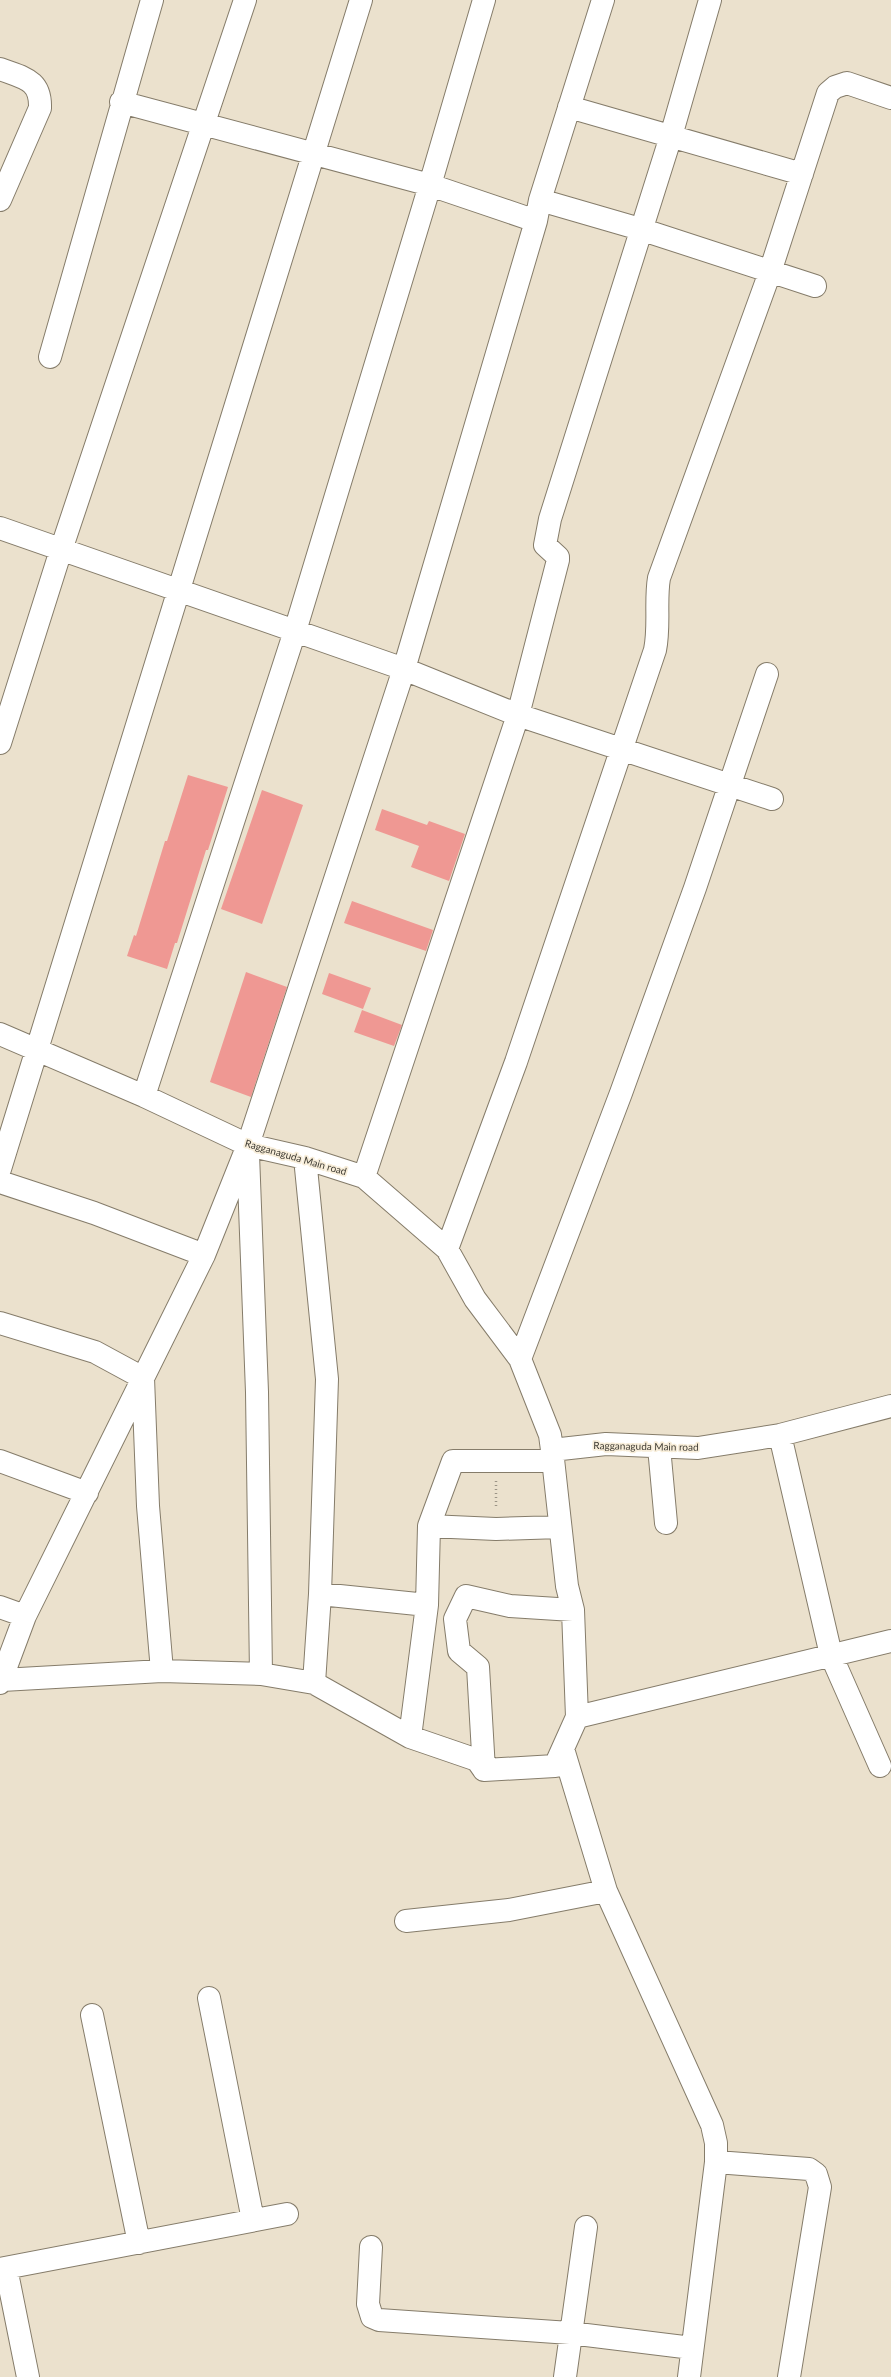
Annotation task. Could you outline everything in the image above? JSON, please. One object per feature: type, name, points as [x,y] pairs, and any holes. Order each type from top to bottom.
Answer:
[{"type":"street","points":[[50,357],[121,102],[152,0]]},
{"type":"street","points":[[0,744],[61,550],[205,125],[245,0]]},
{"type":"street","points":[[0,1169],[362,0]]},
{"type":"street","points":[[144,1096],[295,631],[430,186],[484,0]]},
{"type":"street","points":[[484,1770],[477,1760],[410,1737],[314,1683],[261,1674],[162,1671],[1,1681],[25,1616],[204,1255],[248,1145],[404,669],[538,210],[603,0]]},
{"type":"street","points":[[364,1177],[518,715],[558,560],[558,557],[545,545],[550,519],[640,229],[671,136],[710,0]]},
{"type":"street","points":[[0,68],[28,80],[37,88],[40,98],[40,108],[0,200]]},
{"type":"street","points":[[446,1249],[516,1062],[655,650],[658,635],[657,590],[659,578],[770,272],[828,93],[836,87],[847,83],[891,98]]},
{"type":"street","points":[[121,102],[430,186],[538,210],[640,229],[815,286]]},
{"type":"street","points":[[569,107],[802,174]]},
{"type":"street","points":[[0,528],[404,669],[518,715],[772,799]]},
{"type":"street","points":[[520,1359],[621,1093],[695,888],[728,785],[767,674]]},
{"type":"street","name":"Ragganaguda Main road","points":[[0,1034],[144,1096],[248,1145],[305,1158],[364,1177],[446,1249],[475,1299],[520,1359],[550,1435],[553,1456],[606,1444],[698,1448],[780,1435],[891,1406]]},
{"type":"street","points":[[248,1145],[257,1392],[261,1674]]},
{"type":"street","points":[[305,1158],[327,1379],[320,1594],[314,1683]]},
{"type":"street","points":[[0,1182],[94,1213],[204,1255]]},
{"type":"street","points":[[0,1323],[95,1352],[143,1378]]},
{"type":"street","points":[[143,1378],[148,1506],[162,1671]]},
{"type":"street","points":[[780,1435],[831,1655],[880,1766]]},
{"type":"street","points":[[659,1447],[666,1523]]},
{"type":"street","points":[[410,1737],[427,1605],[430,1526],[453,1460],[496,1461],[553,1456],[567,1586],[574,1610],[577,1717],[555,1766],[484,1770]]},
{"type":"street","points":[[0,1462],[87,1493]]},
{"type":"street","points":[[430,1526],[496,1529],[560,1527]]},
{"type":"street","points":[[320,1594],[427,1605]]},
{"type":"street","points":[[484,1770],[478,1667],[459,1651],[455,1619],[466,1596],[510,1606],[574,1610]]},
{"type":"street","points":[[0,1607],[25,1616]]},
{"type":"street","points":[[577,1717],[891,1641]]},
{"type":"street","points":[[563,1749],[606,1892],[712,2125],[716,2143],[716,2162],[689,2377]]},
{"type":"street","points":[[406,1921],[509,1910],[606,1892]]},
{"type":"street","points":[[209,1998],[253,2220]]},
{"type":"street","points":[[92,2015],[139,2243]]},
{"type":"street","points":[[716,2162],[809,2169],[819,2178],[820,2187],[789,2377]]},
{"type":"street","points":[[28,2377],[3,2269],[287,2214]]},
{"type":"street","points":[[565,2377],[586,2227]]},
{"type":"street","points":[[370,2247],[368,2304],[372,2317],[379,2320],[570,2333],[692,2348]]},
{"type":"path","points":[[496,1461],[496,1529]]},
{"type":"building","points":[[188,775],[228,787],[208,850],[206,850],[177,943],[175,943],[167,969],[127,956],[134,935],[136,936],[165,841],[167,841]]},
{"type":"building","points":[[262,790],[303,805],[262,924],[221,909]]},
{"type":"building","points":[[382,809],[427,825],[429,821],[465,834],[449,881],[411,867],[419,846],[375,830]]},
{"type":"building","points":[[352,901],[433,930],[426,951],[344,923]]},
{"type":"building","points":[[246,972],[287,987],[251,1097],[210,1082]]},
{"type":"building","points":[[329,973],[371,988],[363,1009],[322,994]]},
{"type":"building","points":[[362,1010],[402,1025],[394,1046],[354,1032]]}]
